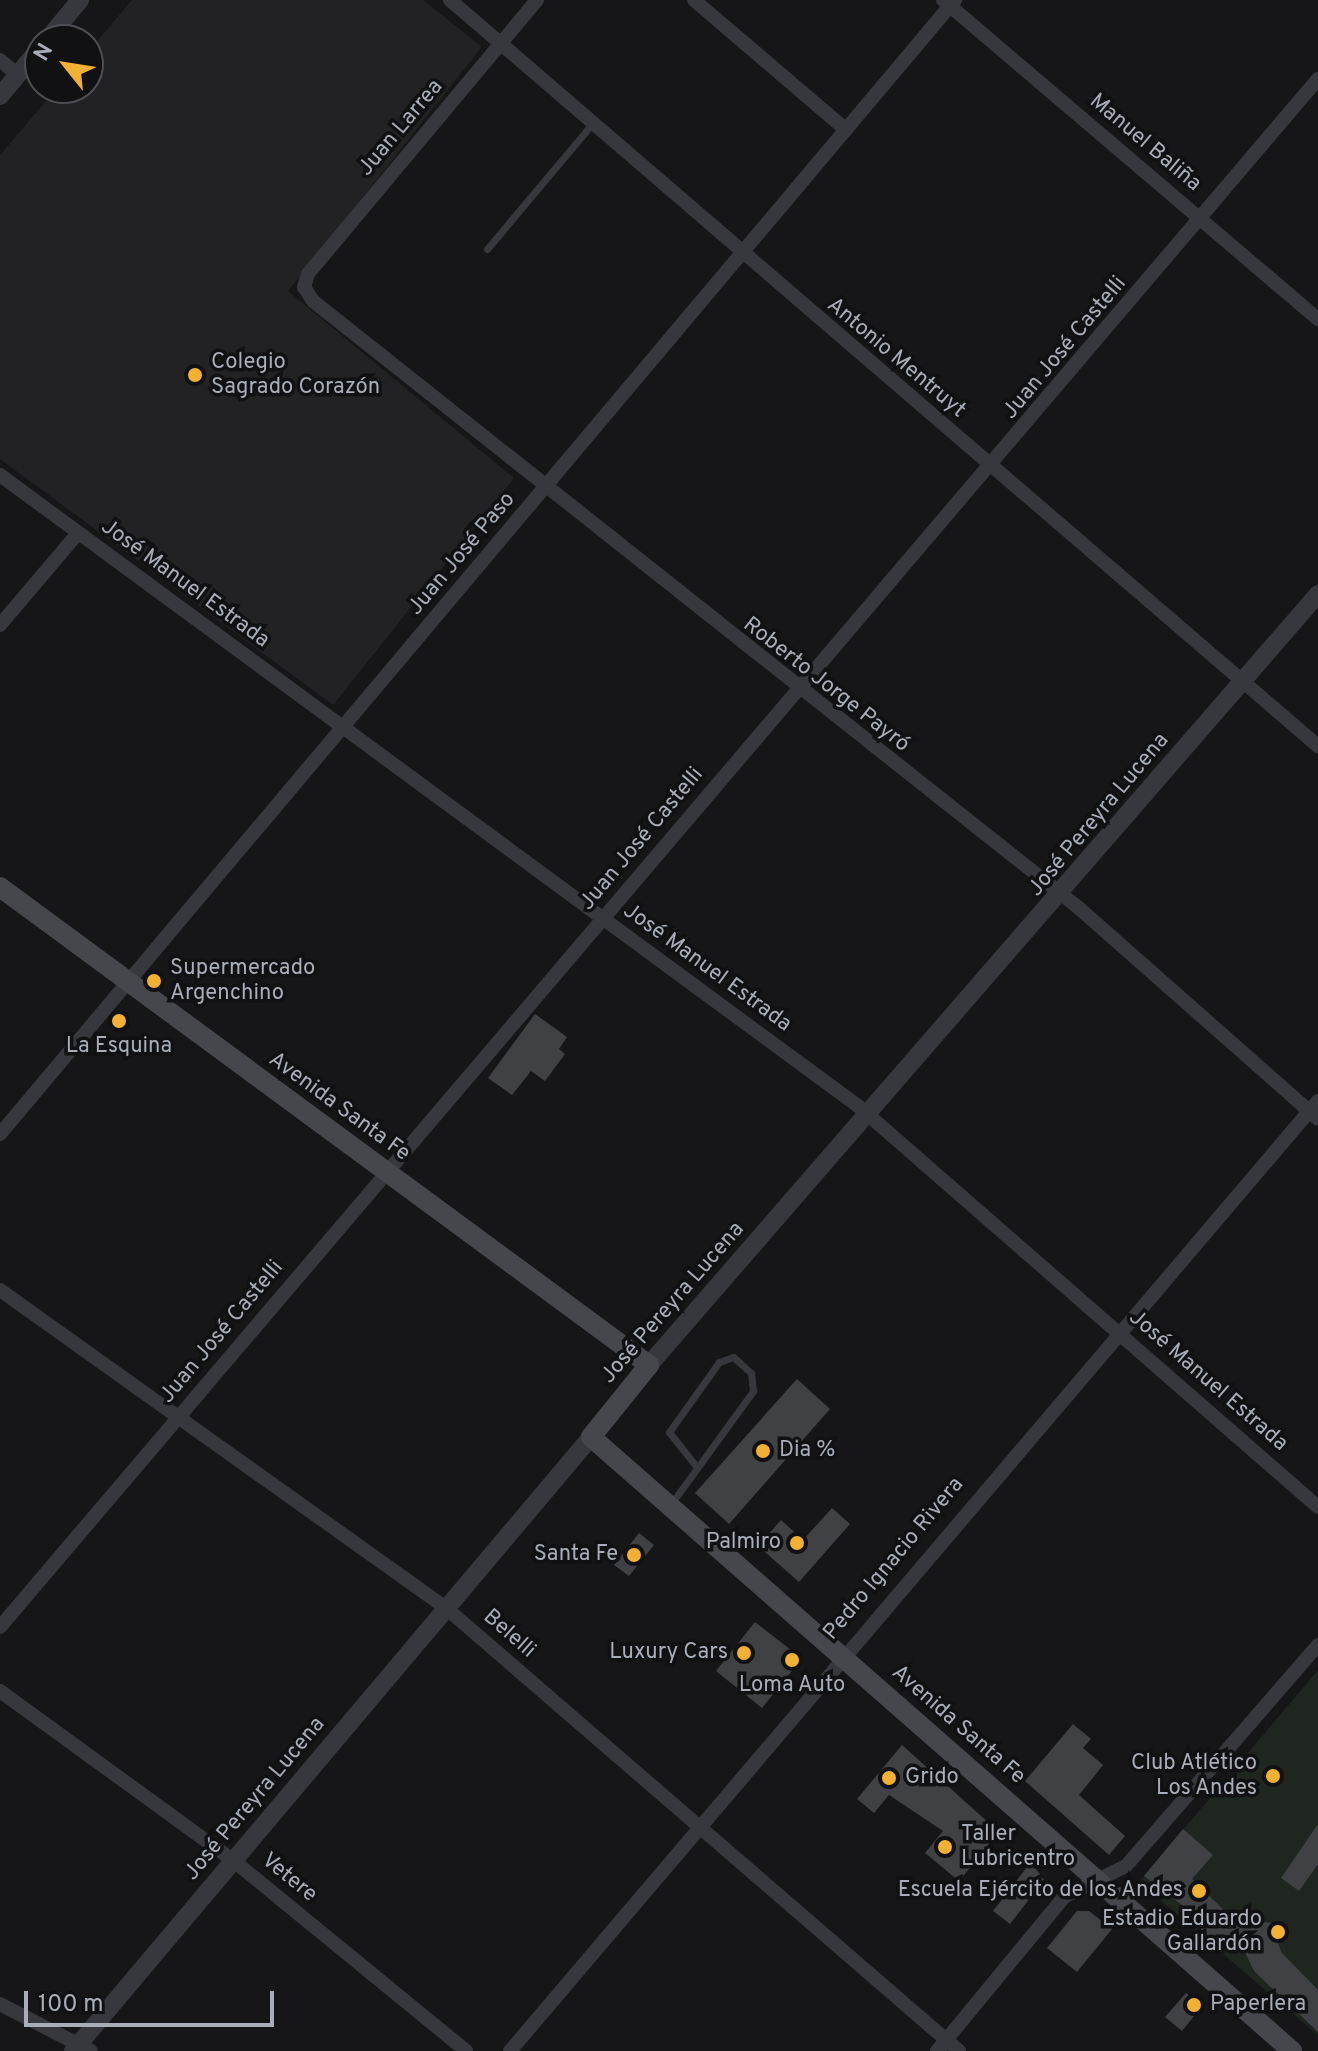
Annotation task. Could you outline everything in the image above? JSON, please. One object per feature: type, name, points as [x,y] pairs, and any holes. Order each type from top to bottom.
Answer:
[{"type":"main road","name":"Avenida Santa Fe","points":[[0,887],[649,1365]]},
{"type":"main road","name":"José Pereyra Lucena","points":[[591,1437],[649,1365]]},
{"type":"main road","name":"Avenida Santa Fe","points":[[591,1437],[1102,1881],[1292,2051]]},
{"type":"street","points":[[60,24],[80,0]]},
{"type":"street","name":"Antonio Mentruyt","points":[[450,0],[741,256],[1318,746]]},
{"type":"street","name":"Juan Larrea","points":[[304,287],[537,0]]},
{"type":"street","points":[[694,0],[846,130]]},
{"type":"street","name":"Juan José Paso","points":[[0,1134],[741,256],[949,2]]},
{"type":"street","name":"Manuel Baliña","points":[[949,2],[1318,319]]},
{"type":"street","points":[[0,60],[18,75]]},
{"type":"street","points":[[0,96],[24,68]]},
{"type":"street","name":"Juan José Castelli","points":[[0,1627],[796,691],[993,468],[1318,79]]},
{"type":"street","name":"Roberto Jorge Payró","points":[[304,287],[796,691],[1062,896],[1316,1110]]},
{"type":"street","name":"José Manuel Estrada","points":[[0,475],[869,1115],[1318,1507]]},
{"type":"street","points":[[0,625],[78,533]]},
{"type":"street","name":"José Pereyra Lucena","points":[[649,1365],[1062,896],[1318,594]]},
{"type":"street","name":"Pedro Ignacio Rivera","points":[[510,2051],[1116,1330],[1316,1110]]},
{"type":"street","name":"Belelli","points":[[0,1290],[446,1608],[698,1827],[942,2046],[959,2051]]},
{"type":"street","name":"José Pereyra Lucena","points":[[81,2048],[591,1437]]},
{"type":"street","points":[[942,2046],[1064,1897],[1102,1881],[1126,1866],[1318,1645]]},
{"type":"street","name":"Vetere","points":[[0,1691],[234,1861],[466,2051]]},
{"type":"street","points":[[0,2004],[81,2048]]},
{"type":"lane","points":[[487,249],[592,124]]},
{"type":"lane","points":[[670,1506],[753,1391],[751,1373],[733,1357],[719,1362],[669,1432],[696,1466]]},
{"type":"shaded area","name":"Colegio Sagrado Corazón","points":[[132,0],[423,0],[482,47],[288,291],[514,478],[333,705],[0,459],[0,155],[43,104],[104,104],[104,33]]},
{"type":"shaded area","name":"Club Atlético Los Andes","points":[[1318,1670],[1318,2035],[1139,1882]]},
{"type":"building","points":[[535,1014],[567,1037],[559,1049],[565,1054],[545,1081],[531,1071],[512,1095],[488,1078]]},
{"type":"building","name":"Dia %","points":[[797,1379],[830,1409],[729,1524],[695,1493]]},
{"type":"building","name":"Palmiro","points":[[832,1508],[850,1524],[799,1582],[758,1546],[781,1520],[803,1540]]},
{"type":"building","name":"Santa Fe","points":[[639,1533],[654,1545],[629,1576],[614,1565]]},
{"type":"building","points":[[755,1622],[795,1653],[795,1667],[762,1708],[716,1671]]},
{"type":"building","points":[[1073,1724],[1091,1739],[1083,1748],[1103,1765],[1079,1795],[1125,1836],[1109,1855],[1025,1781]]},
{"type":"building","points":[[902,1745],[999,1832],[959,1881],[925,1853],[943,1831],[889,1795],[874,1813],[857,1799]]},
{"type":"building","points":[[1318,1824],[1318,1864],[1299,1891],[1281,1878]]},
{"type":"building","points":[[1183,1829],[1213,1855],[1192,1879],[1233,1919],[1272,1923],[1281,1952],[1318,1990],[1318,2032],[1254,1971],[1238,1938],[1227,1952],[1191,1921],[1195,1915],[1144,1876]]},
{"type":"building","points":[[1031,1862],[1044,1880],[1010,1924],[993,1911]]},
{"type":"building","points":[[1077,1911],[1089,1911],[1112,1929],[1077,1972],[1047,1948]]},
{"type":"building","points":[[1186,1993],[1202,2006],[1182,2031],[1165,2017]]},
{"type":"place","name":"Colegio Sagrado Corazón","points":[[195,375]]},
{"type":"place","name":"Supermercado Argenchino","points":[[154,981]]},
{"type":"place","name":"La Esquina","points":[[119,1021]]},
{"type":"place","name":"Dia %","points":[[763,1451]]},
{"type":"place","name":"Palmiro","points":[[797,1543]]},
{"type":"place","name":"Santa Fe","points":[[634,1555]]},
{"type":"place","name":"Luxury Cars","points":[[744,1653]]},
{"type":"place","name":"Loma Auto","points":[[792,1660]]},
{"type":"place","name":"Club Atlético Los Andes","points":[[1273,1776]]},
{"type":"place","name":"Grido","points":[[889,1778]]},
{"type":"place","name":"Taller Lubricentro","points":[[945,1847]]},
{"type":"place","name":"Escuela Ejército de los Andes","points":[[1199,1891]]},
{"type":"place","name":"Estadio Eduardo Gallardón","points":[[1278,1932]]},
{"type":"place","name":"Paperlera","points":[[1194,2005]]}]
